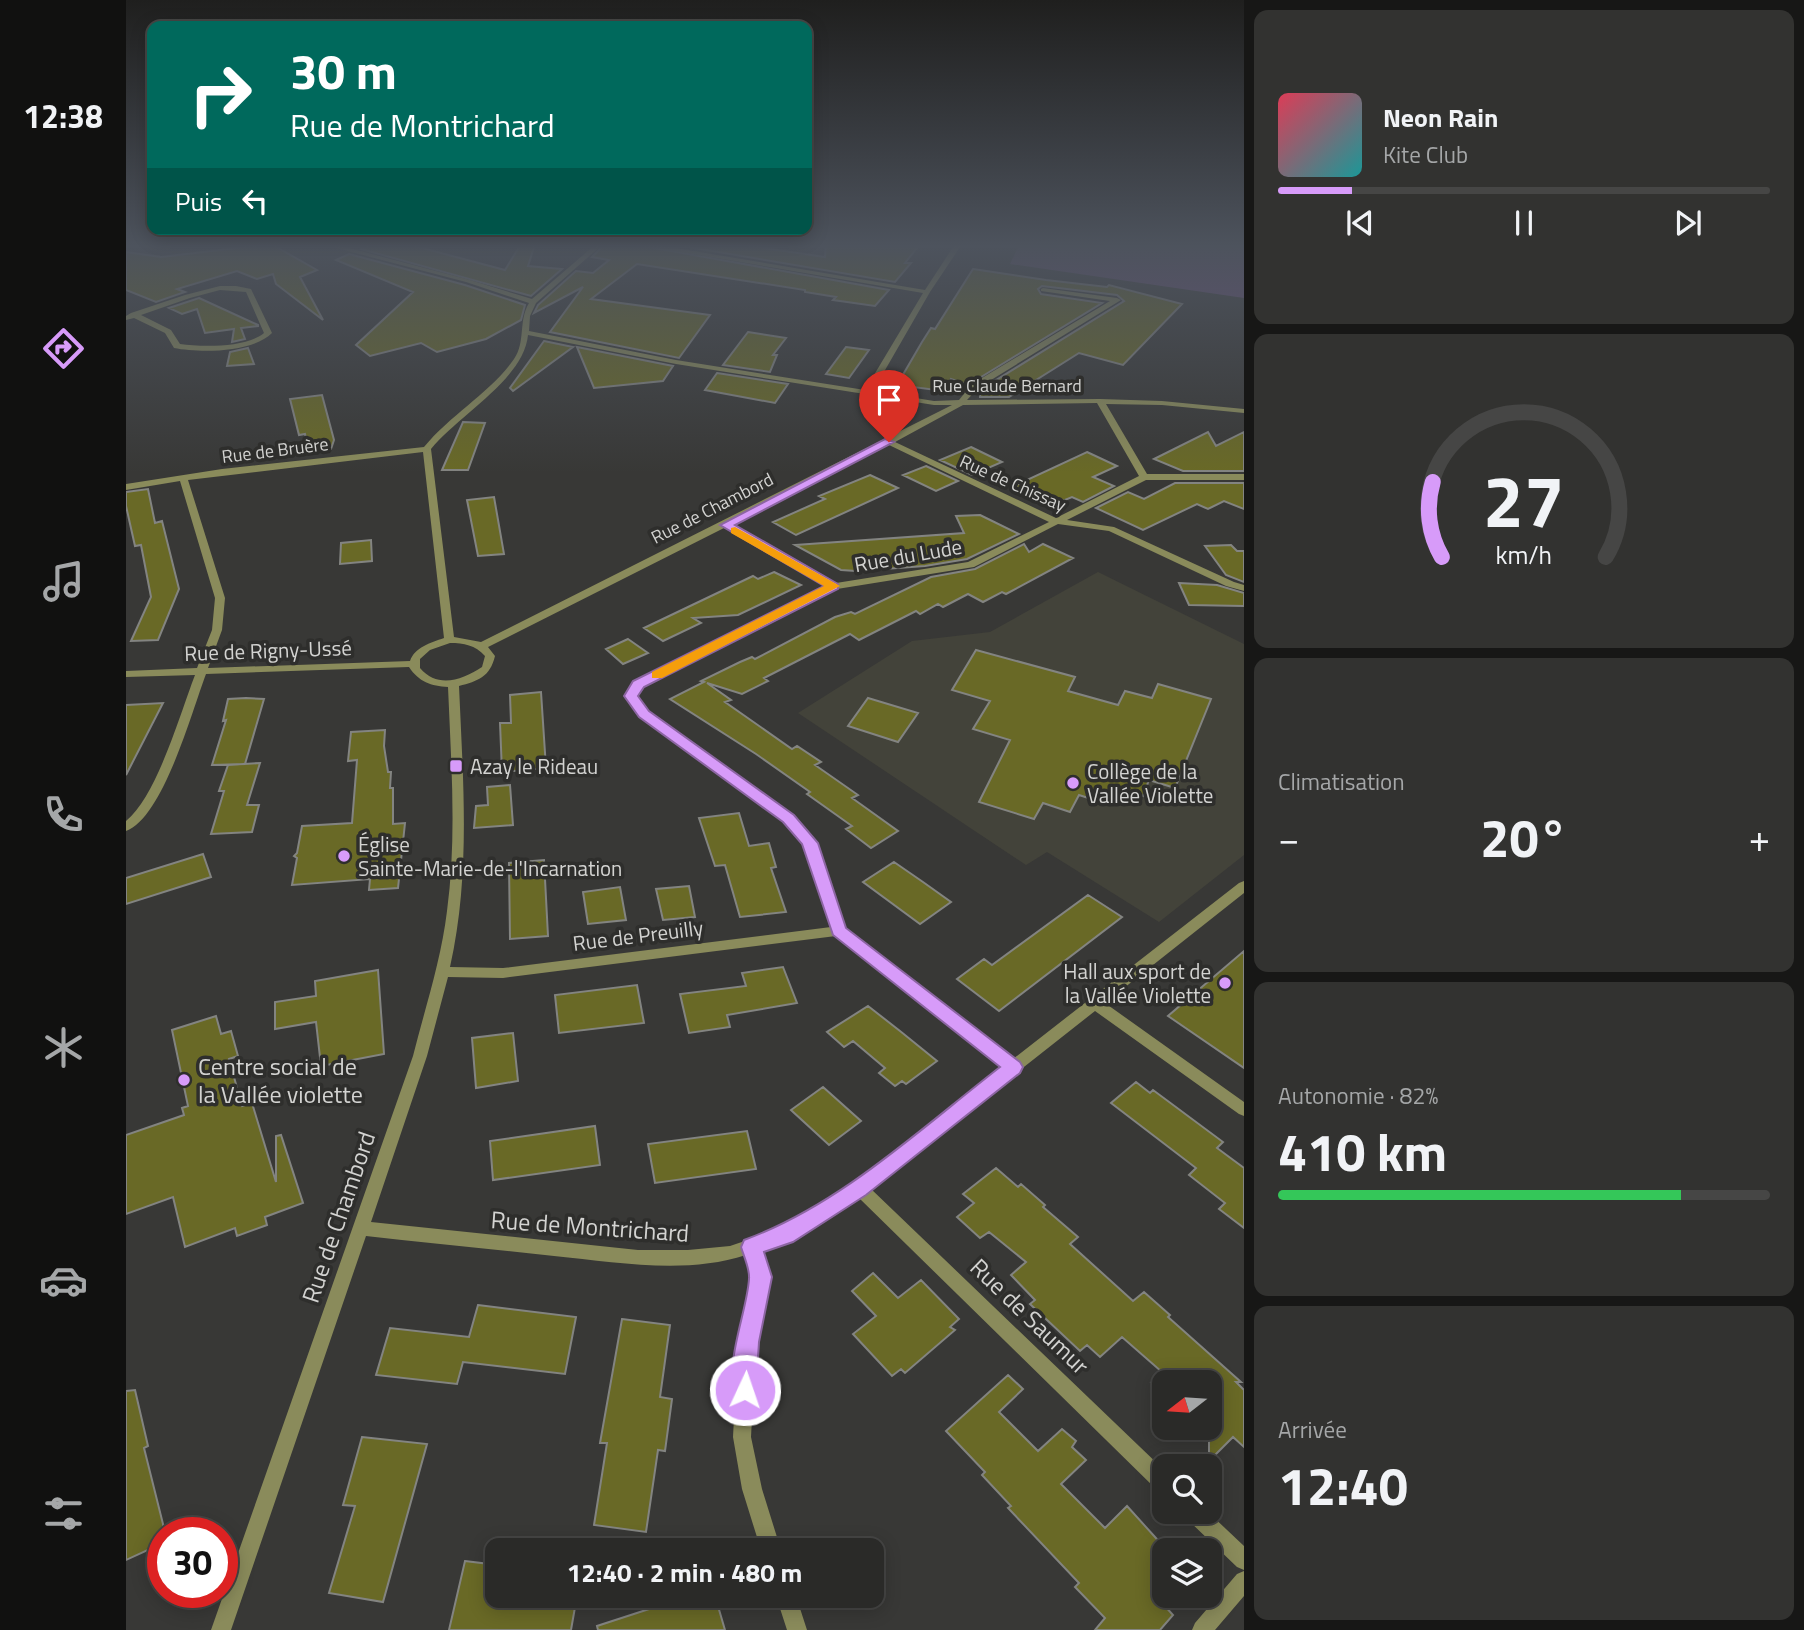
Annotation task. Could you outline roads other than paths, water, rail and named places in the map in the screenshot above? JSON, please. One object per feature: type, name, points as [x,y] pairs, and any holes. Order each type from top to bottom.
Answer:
[{"type":"street","points":[[138,320],[168,332],[177,346],[187,348],[259,341],[268,333],[262,320]]},
{"type":"street","points":[[449,640],[427,449],[438,434],[507,373],[523,351],[526,320]]},
{"type":"street","points":[[868,393],[911,320]]},
{"type":"street","points":[[960,404],[975,386],[1084,320]]},
{"type":"street","name":"Rue Claude Bernard","points":[[524,332],[676,362],[934,403],[1162,402],[1244,411]]},
{"type":"street","points":[[1100,401],[1144,477]]},
{"type":"street","name":"Rue de Chambord","points":[[481,646],[726,525],[960,404]]},
{"type":"street","name":"Rue de Chissay","points":[[889,442],[1054,521],[1111,529],[1244,588]]},
{"type":"street","name":"Rue de Bruère","points":[[126,487],[183,477],[427,449]]},
{"type":"street","points":[[126,827],[140,816],[160,783],[204,671],[217,630],[220,598],[183,477]]},
{"type":"street","name":"Rue du Lude","points":[[839,931],[810,843],[789,818],[644,714],[631,696],[638,684],[834,586],[971,565],[1144,477],[1244,477]]},
{"type":"street","points":[[726,525],[834,586]]},
{"type":"street","points":[[449,640],[467,640],[481,646],[490,656],[487,668],[473,679],[453,684],[428,681],[414,671],[412,664],[424,649],[449,640]]},
{"type":"street","name":"Rue de Rigny-Ussé","points":[[126,674],[412,664]]},
{"type":"street","name":"Rue de Chambord","points":[[221,1630],[420,1056],[442,972],[454,911],[457,835],[453,684]]},
{"type":"street","name":"Rue de Montrichard","points":[[359,1228],[638,1257],[688,1257],[752,1247],[785,1235],[859,1188],[1244,886]]},
{"type":"street","points":[[839,931],[1013,1067]]},
{"type":"street","name":"Rue de Preuilly","points":[[442,972],[503,973],[839,931]]},
{"type":"street","points":[[1096,1004],[1244,1110]]},
{"type":"street","name":"Rue de Saumur","points":[[859,1188],[1152,1471]]},
{"type":"street","points":[[752,1247],[761,1277],[747,1342],[742,1437],[751,1489],[767,1538]]},
{"type":"street","points":[[1206,1524],[1244,1560]]},
{"type":"street","points":[[1202,1630],[1244,1581]]},
{"type":"street","points":[[790,1608],[797,1630]]},
{"type":"place","name":"Azay le Rideau","points":[[456,766]]},
{"type":"place","name":"Collège de la Vallée Violette","points":[[1073,783]]},
{"type":"place","name":"Église Sainte-Marie-de-l'Incarnation","points":[[344,856]]},
{"type":"place","name":"Hall aux sport de la Vallée Violette","points":[[1225,983]]},
{"type":"place","name":"Centre social de la Vallée violette","points":[[184,1080]]}]
